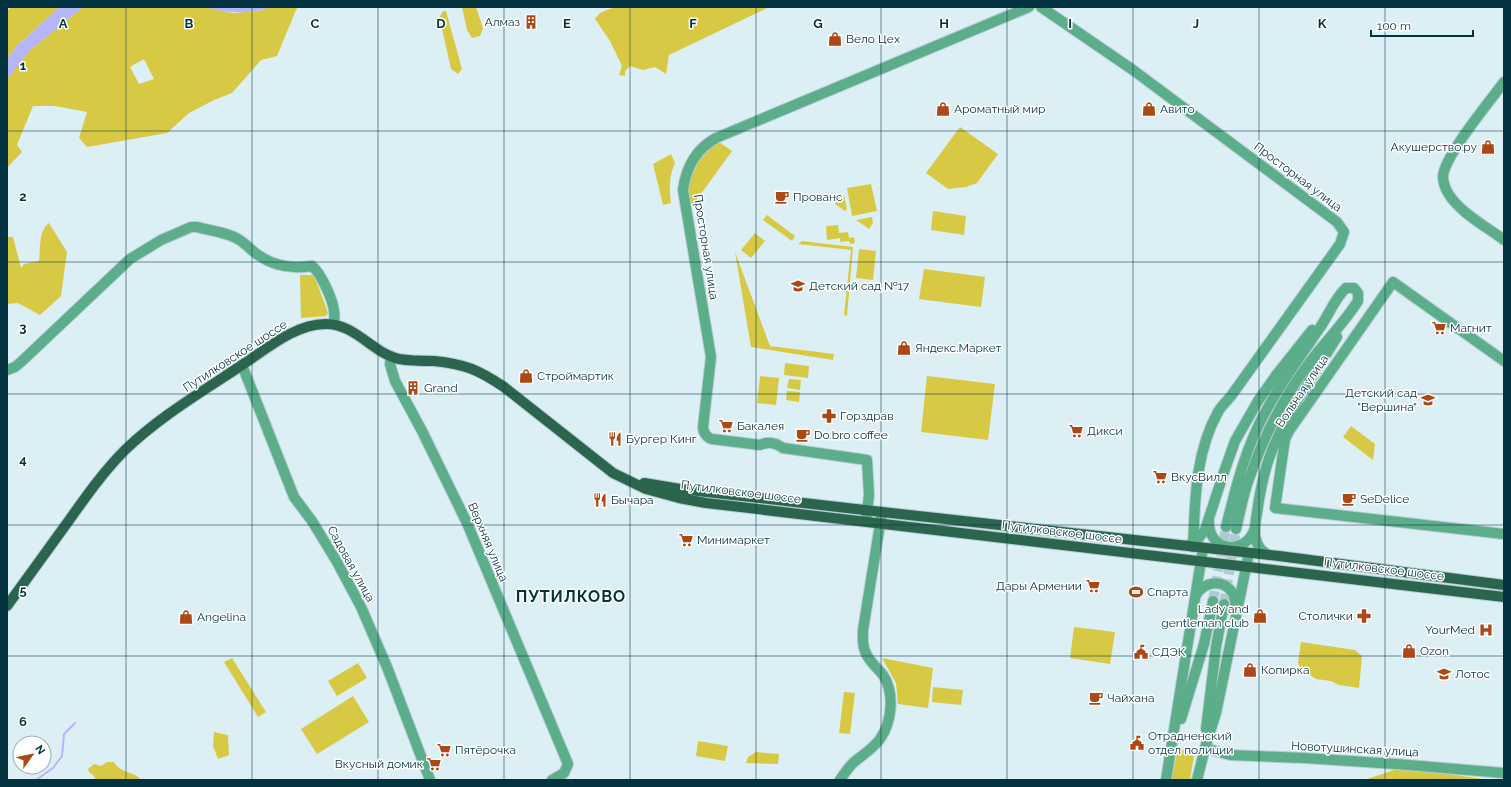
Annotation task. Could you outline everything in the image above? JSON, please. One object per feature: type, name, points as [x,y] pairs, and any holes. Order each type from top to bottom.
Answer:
[{"type":"main road","name":"Путилковское шоссе","points":[[7,606],[95,484],[125,450],[146,431],[279,341],[306,327],[334,324],[353,331],[391,356],[409,360],[452,363],[471,368],[485,374],[504,387],[596,461],[621,478],[646,489],[679,498],[706,503],[1504,597]]},
{"type":"main road","name":"Путилковское шоссе","points":[[621,478],[680,489],[1194,546],[1504,585]]},
{"type":"street","name":"Просторная улица","points":[[866,522],[869,495],[867,460],[783,448],[777,444],[765,442],[760,445],[712,439],[704,432],[703,426],[711,357],[683,190],[687,169],[698,152],[705,145],[716,138],[1029,7]]},
{"type":"street","name":"Просторная улица","points":[[1041,7],[1133,70],[1337,222],[1344,232],[1340,244],[1218,412],[1203,450],[1195,491],[1194,546]]},
{"type":"street","points":[[1504,82],[1456,146],[1443,176],[1445,188],[1454,201],[1466,212],[1504,240]]},
{"type":"street","points":[[7,370],[15,367],[21,362],[130,259],[161,240],[191,227],[197,227],[232,236],[241,240],[265,260],[282,266],[296,268],[312,266],[316,269],[329,294],[334,310],[334,324]]},
{"type":"street","name":"Вольная улица","points":[[1504,361],[1393,282],[1288,431],[1285,439],[1275,508],[1504,534]]},
{"type":"street","points":[[1166,780],[1201,561],[1194,546],[1203,535],[1235,441],[1258,401],[1281,368],[1338,297],[1346,288],[1354,288],[1359,295],[1357,304],[1286,420],[1272,449],[1263,480],[1255,528],[1251,537],[1244,544],[1235,547],[1225,546],[1217,541],[1211,534],[1209,529],[1209,519]]},
{"type":"street","points":[[1226,527],[1238,478],[1252,439],[1266,410],[1282,383],[1326,319],[1338,297]]},
{"type":"street","points":[[1236,529],[1248,480],[1262,444],[1276,416],[1310,362],[1357,304]]},
{"type":"street","name":"Верхняя улица","points":[[391,356],[390,364],[395,381],[422,431],[467,523],[568,764],[564,773],[552,780]]},
{"type":"street","name":"Садовая улица","points":[[242,365],[294,497],[312,521],[359,602],[387,667],[430,780]]},
{"type":"street","points":[[840,780],[854,763],[881,738],[890,714],[890,690],[882,675],[868,659],[863,644],[863,630],[882,512]]},
{"type":"street","points":[[1255,528],[1258,546],[1264,553],[1270,555]]},
{"type":"street","points":[[1197,780],[1216,713],[1249,553]]},
{"type":"street","points":[[1195,596],[1203,586],[1216,582],[1222,584],[1232,592],[1236,612]]},
{"type":"street","points":[[1171,754],[1204,644],[1213,601]]},
{"type":"street","points":[[1204,751],[1215,655],[1224,604]]},
{"type":"street","name":"Новотушинская улица","points":[[1204,751],[1230,755],[1396,764],[1504,773]]},
{"type":"shaded area","points":[[11,7],[59,7],[19,43],[7,59],[7,11]]},
{"type":"shaded area","points":[[83,7],[204,7],[233,13],[258,11],[271,7],[298,7],[277,56],[261,60],[232,93],[214,100],[189,113],[167,133],[87,147],[79,138],[87,112],[55,106],[33,106],[17,145],[22,152],[7,168],[8,77],[30,50]],"holes":[[[144,59],[154,79],[139,84],[130,67]]]},
{"type":"shaded area","points":[[462,7],[476,7],[483,28],[480,36],[472,38],[467,30]]},
{"type":"shaded area","points":[[615,7],[772,7],[767,8],[669,55],[666,74],[655,67],[643,70],[630,66],[625,71],[625,76],[619,75],[622,66],[610,41],[595,19],[602,12]]},
{"type":"shaded area","points":[[443,11],[446,11],[462,69],[458,74],[451,69],[439,18]]},
{"type":"shaded area","points":[[960,127],[998,154],[977,183],[966,187],[948,189],[926,173]]},
{"type":"shaded area","points":[[719,142],[732,151],[690,209],[689,188],[692,170],[702,155]]},
{"type":"shaded area","points":[[671,154],[675,163],[670,183],[671,203],[663,205],[653,164]]},
{"type":"shaded area","points":[[871,184],[877,211],[852,216],[847,188]]},
{"type":"shaded area","points":[[842,194],[844,196],[847,209],[845,211],[835,204]]},
{"type":"shaded area","points":[[933,211],[966,216],[964,235],[931,230]]},
{"type":"shaded area","points":[[767,215],[795,236],[792,241],[763,220]]},
{"type":"shaded area","points":[[872,217],[873,223],[869,229],[856,220]]},
{"type":"shaded area","points":[[49,223],[67,252],[61,296],[40,315],[18,303],[7,304],[7,237],[13,237],[21,268],[24,264],[39,261],[43,231],[45,226]]},
{"type":"shaded area","points":[[838,225],[839,233],[848,232],[849,238],[854,237],[855,243],[850,244],[849,241],[840,242],[840,238],[827,240],[826,226]]},
{"type":"shaded area","points":[[755,233],[765,241],[751,258],[741,250]]},
{"type":"shaded area","points":[[802,241],[853,247],[847,316],[844,315],[851,250],[798,244]]},
{"type":"shaded area","points":[[859,249],[876,251],[873,280],[856,278]]},
{"type":"shaded area","points":[[735,252],[770,346],[834,354],[833,360],[751,347]]},
{"type":"shaded area","points":[[924,269],[985,277],[981,307],[919,299]]},
{"type":"shaded area","points":[[300,275],[313,275],[328,313],[326,316],[301,318]]},
{"type":"shaded area","points":[[785,363],[809,366],[808,378],[784,375]]},
{"type":"shaded area","points":[[760,376],[779,378],[776,405],[757,403]]},
{"type":"shaded area","points":[[927,376],[995,384],[988,440],[921,432]]},
{"type":"shaded area","points":[[789,379],[801,380],[800,390],[787,388]]},
{"type":"shaded area","points":[[787,391],[800,392],[799,402],[786,400]]},
{"type":"shaded area","points":[[1351,426],[1375,444],[1373,460],[1343,437]]},
{"type":"shaded area","points":[[1074,627],[1115,632],[1110,664],[1070,658]]},
{"type":"shaded area","points":[[1301,642],[1355,650],[1362,656],[1359,688],[1316,679],[1300,668],[1298,663]]},
{"type":"shaded area","points":[[232,658],[266,712],[258,717],[224,662]]},
{"type":"shaded area","points":[[882,658],[933,668],[928,708],[898,704],[896,683]]},
{"type":"shaded area","points":[[358,663],[367,678],[337,696],[328,681]]},
{"type":"shaded area","points":[[933,687],[963,690],[961,705],[932,702]]},
{"type":"shaded area","points":[[844,692],[855,693],[850,734],[839,733]]},
{"type":"shaded area","points":[[353,696],[369,722],[317,754],[301,729]]},
{"type":"shaded area","points":[[214,732],[228,735],[229,755],[218,759],[213,746]]},
{"type":"shaded area","points":[[698,741],[728,746],[725,761],[696,756]]},
{"type":"shaded area","points":[[1187,748],[1192,750],[1194,756],[1190,780],[1171,780],[1177,753]]},
{"type":"shaded area","points":[[756,752],[779,754],[778,764],[746,763],[748,757]]},
{"type":"shaded area","points":[[107,762],[114,762],[124,771],[135,775],[141,780],[96,780],[88,769],[94,764],[101,766]]},
{"type":"shaded area","points":[[1403,767],[1489,780],[1364,780]]},
{"type":"water","points":[[59,7],[83,7],[30,50],[7,80],[7,59],[19,43]]},
{"type":"water","points":[[204,7],[271,7],[263,10],[238,12],[221,11]]},
{"type":"waterway","points":[[36,780],[53,768],[62,756],[64,734],[75,723]]},
{"type":"tunnel","points":[[1213,601],[1226,527]]},
{"type":"tunnel","points":[[1224,604],[1236,529]]},
{"type":"place","name":"Алмаз","points":[[531,22]]},
{"type":"place","name":"Вело Цех","points":[[835,39]]},
{"type":"place","name":"Ароматный мир","points":[[943,109]]},
{"type":"place","name":"Авито","points":[[1149,109]]},
{"type":"place","name":"Акушерство.ру","points":[[1488,147]]},
{"type":"place","name":"Прованс","points":[[782,197]]},
{"type":"place","name":"Детский сад №17","points":[[798,286]]},
{"type":"place","name":"Магнит","points":[[1439,328]]},
{"type":"place","name":"Яндекс.Маркет","points":[[904,348]]},
{"type":"place","name":"Строймартик","points":[[526,376]]},
{"type":"place","name":"Grand","points":[[413,388]]},
{"type":"place","name":"Детский сад \"Вершина\"","points":[[1428,400]]},
{"type":"place","name":"Горздрав","points":[[829,416]]},
{"type":"place","name":"Бакалея","points":[[726,426]]},
{"type":"place","name":"Дикси","points":[[1076,431]]},
{"type":"place","name":"Do.bro coffee","points":[[803,435]]},
{"type":"place","name":"Бургер Кинг","points":[[615,439]]},
{"type":"place","name":"ВкусВилл","points":[[1160,477]]},
{"type":"place","name":"SeDelice","points":[[1349,499]]},
{"type":"place","name":"Бычара","points":[[600,500]]},
{"type":"place","name":"Минимаркет","points":[[686,540]]},
{"type":"place","name":"Дары Армении","points":[[1093,586]]},
{"type":"place","name":"Спарта","points":[[1136,592]]},
{"type":"place","name":"Lady and gentleman club","points":[[1260,616]]},
{"type":"place","name":"Столички","points":[[1364,616]]},
{"type":"place","name":"Angelina","points":[[186,617]]},
{"type":"place","name":"YourMed","points":[[1486,630]]},
{"type":"place","name":"Ozon","points":[[1409,651]]},
{"type":"place","name":"СДЭК","points":[[1141,652]]},
{"type":"place","name":"Копирка","points":[[1250,670]]},
{"type":"place","name":"Лотос","points":[[1444,674]]},
{"type":"place","name":"Чайхана","points":[[1096,698]]},
{"type":"place","name":"Отрадненский отдел полиции","points":[[1137,743]]},
{"type":"place","name":"Пятёрочка","points":[[444,750]]},
{"type":"place","name":"Вкусный домик","points":[[434,764]]},
{"type":"district","name":"ПУТИЛКОВО","points":[[571,596]]}]
